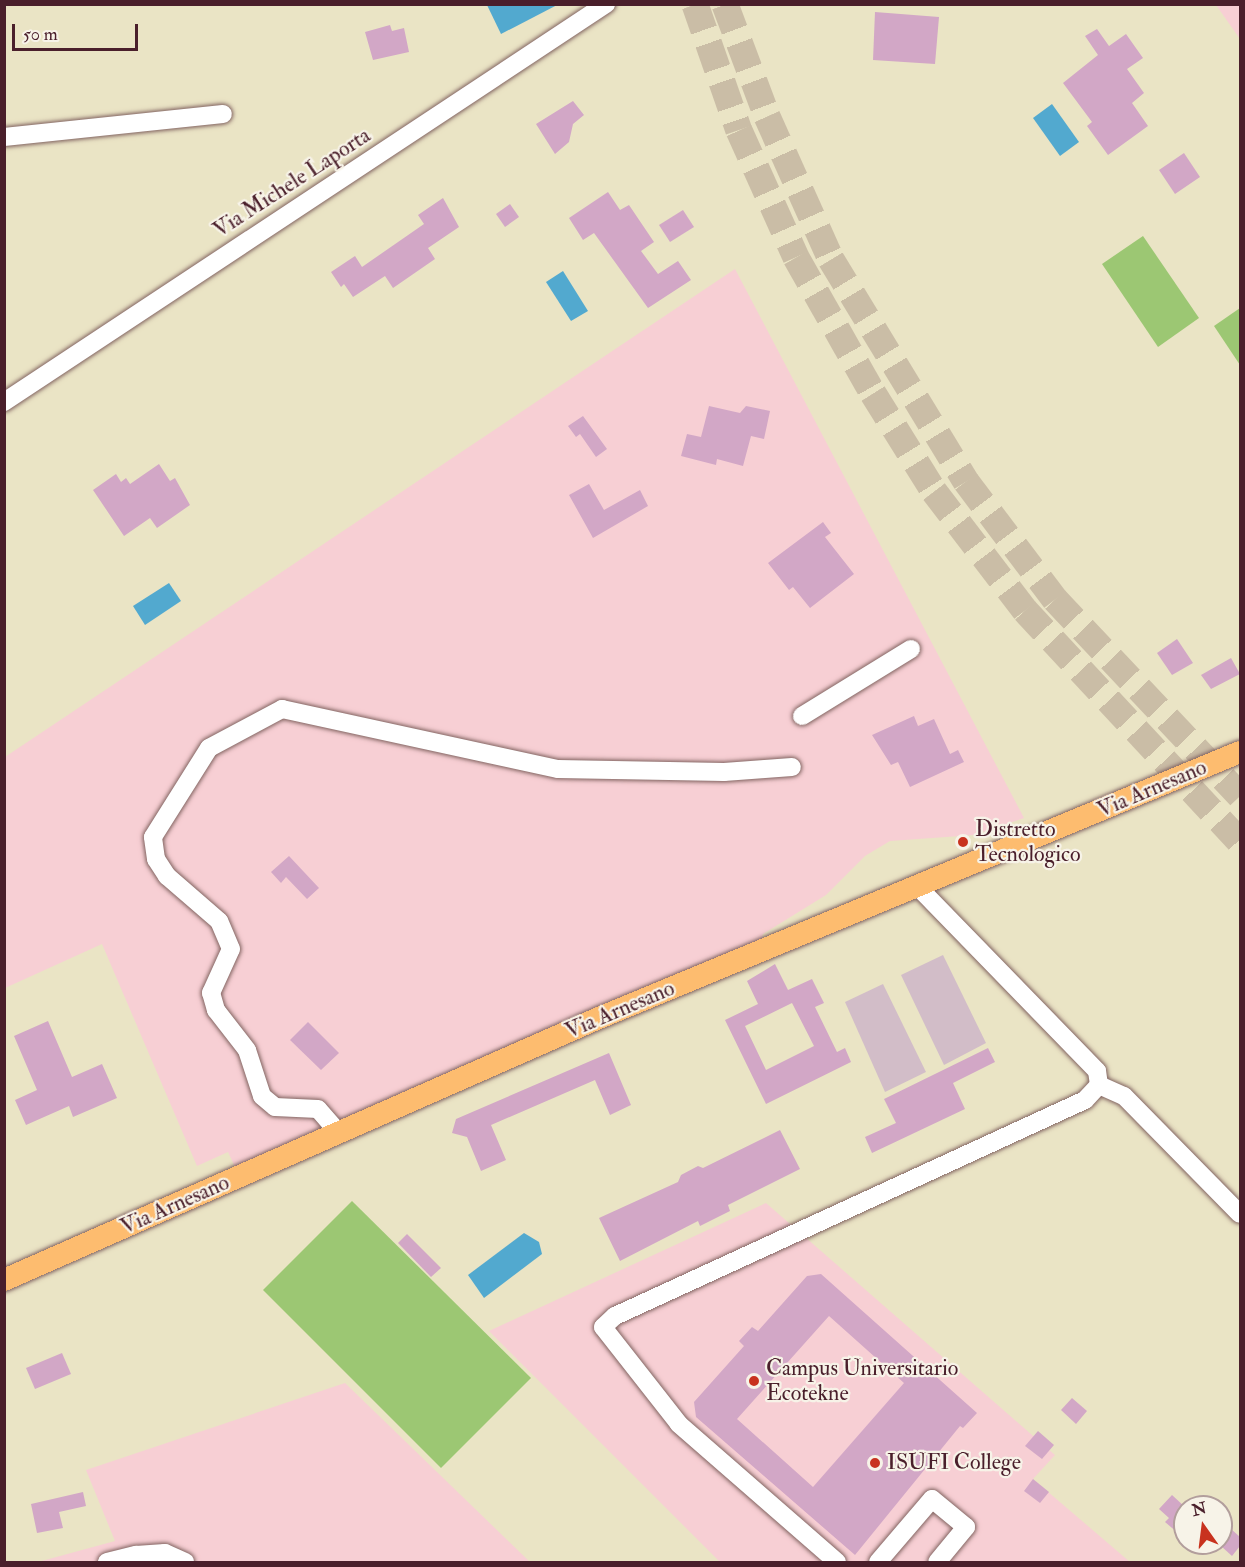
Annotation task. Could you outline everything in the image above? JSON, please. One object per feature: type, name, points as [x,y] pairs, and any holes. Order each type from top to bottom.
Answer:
[{"type":"main road","name":"Via Arnesano","points":[[4,1280],[598,1018],[1240,752]]},
{"type":"street","name":"Via Michele Laporta","points":[[4,402],[606,4]]},
{"type":"street","points":[[4,137],[223,114]]},
{"type":"street","points":[[802,716],[911,649]]},
{"type":"street","points":[[338,1132],[318,1108],[274,1107],[262,1096],[247,1050],[216,1010],[211,993],[231,949],[219,921],[167,876],[156,859],[153,837],[209,748],[282,709],[558,769],[724,772],[792,767]]},
{"type":"street","points":[[837,1563],[679,1424],[603,1327],[615,1316],[1086,1100],[1099,1085],[1097,1071],[917,886]]},
{"type":"street","points":[[1099,1085],[1124,1096],[1240,1214]]},
{"type":"street","points":[[878,1563],[932,1499],[966,1527],[937,1563]]},
{"type":"street","points":[[107,1563],[136,1555],[165,1553],[185,1563]]},
{"type":"shaded area","points":[[1216,5],[1240,5],[1240,39]]},
{"type":"shaded area","points":[[735,269],[1024,818],[974,835],[890,841],[865,856],[826,895],[763,934],[760,944],[236,1169],[228,1152],[197,1166],[102,944],[5,988],[5,757]]},
{"type":"shaded area","points":[[943,955],[986,1043],[944,1065],[901,975]]},
{"type":"shaded area","points":[[883,984],[926,1072],[885,1092],[845,1002]]},
{"type":"shaded area","name":"Campus Universitario Ecotekne","points":[[766,1203],[1055,1455],[1033,1479],[1130,1562],[720,1562],[489,1331]]},
{"type":"shaded area","points":[[345,1383],[530,1562],[38,1562],[115,1541],[86,1470]]},
{"type":"green space","points":[[1143,236],[1199,318],[1158,347],[1102,264]]},
{"type":"green space","points":[[1240,308],[1240,365],[1214,326]]},
{"type":"green space","points":[[352,1201],[531,1378],[441,1468],[263,1290]]},
{"type":"water","points":[[487,4],[559,4],[501,34],[487,5]]},
{"type":"water","points":[[1052,104],[1079,142],[1060,156],[1033,118]]},
{"type":"water","points":[[563,271],[588,311],[571,321],[546,282]]},
{"type":"water","points":[[169,583],[181,601],[145,625],[133,606]]},
{"type":"water","points":[[524,1233],[539,1242],[542,1254],[484,1298],[468,1275]]},
{"type":"building","points":[[875,12],[939,17],[935,64],[873,60]]},
{"type":"building","points":[[390,25],[392,31],[404,28],[409,52],[373,60],[365,32]]},
{"type":"building","points":[[1097,29],[1109,46],[1126,34],[1143,58],[1127,69],[1144,93],[1132,103],[1148,126],[1108,155],[1087,126],[1092,122],[1063,83],[1098,55],[1085,36]]},
{"type":"building","points":[[573,101],[584,115],[573,124],[569,142],[555,154],[536,124]]},
{"type":"building","points":[[1184,153],[1200,177],[1175,194],[1159,170]]},
{"type":"building","points":[[608,192],[620,210],[629,205],[654,242],[641,251],[658,274],[678,261],[691,280],[648,308],[594,233],[583,240],[569,218]]},
{"type":"building","points":[[443,198],[459,227],[428,248],[435,259],[393,288],[385,276],[353,297],[344,284],[341,287],[331,272],[355,256],[362,267],[424,224],[418,215]]},
{"type":"building","points":[[510,204],[519,217],[505,227],[496,214]]},
{"type":"building","points":[[683,210],[694,227],[670,242],[659,225]]},
{"type":"building","points":[[709,406],[740,413],[746,406],[770,411],[764,439],[751,436],[743,466],[717,459],[716,465],[681,456],[687,434],[701,437]]},
{"type":"building","points":[[583,416],[607,449],[596,457],[580,434],[576,437],[568,426]]},
{"type":"building","points":[[159,464],[170,481],[175,478],[190,505],[157,528],[150,518],[124,536],[93,490],[116,474],[121,482],[126,478],[130,484]]},
{"type":"building","points":[[589,484],[604,510],[640,490],[648,506],[593,538],[569,495]]},
{"type":"building","points":[[823,522],[831,533],[825,537],[854,574],[810,608],[793,587],[789,590],[768,563]]},
{"type":"building","points":[[1177,639],[1193,663],[1172,675],[1157,653]]},
{"type":"building","points":[[1231,658],[1240,674],[1211,689],[1201,675]]},
{"type":"building","points":[[914,716],[918,726],[934,719],[950,754],[958,750],[964,762],[910,787],[898,762],[891,765],[872,735]]},
{"type":"building","points":[[289,856],[319,888],[307,899],[286,877],[281,883],[271,872]]},
{"type":"building","points":[[775,964],[788,990],[812,979],[824,1003],[815,1007],[837,1052],[845,1048],[851,1062],[766,1104],[725,1020],[758,1004],[747,981]],"holes":[[[792,1003],[814,1046],[766,1070],[745,1026]]]},
{"type":"building","points":[[48,1021],[72,1077],[102,1064],[117,1098],[73,1117],[69,1106],[26,1125],[15,1100],[37,1090],[14,1036]]},
{"type":"building","points":[[308,1022],[339,1053],[321,1070],[290,1040]]},
{"type":"building","points":[[988,1048],[995,1062],[953,1083],[965,1109],[872,1153],[865,1137],[896,1123],[884,1099]]},
{"type":"building","points":[[609,1053],[631,1105],[610,1115],[595,1080],[491,1125],[506,1160],[481,1171],[467,1137],[452,1133],[456,1119]]},
{"type":"building","points":[[780,1130],[800,1169],[728,1205],[730,1211],[700,1226],[698,1221],[620,1261],[599,1218],[678,1182],[681,1175],[698,1166],[703,1168]]},
{"type":"building","points":[[407,1234],[441,1268],[431,1277],[398,1243]]},
{"type":"building","points":[[821,1274],[977,1413],[963,1428],[960,1426],[855,1555],[696,1417],[694,1402],[744,1346],[739,1341],[752,1327],[758,1331],[807,1276]],"holes":[[[829,1316],[904,1383],[813,1487],[737,1419]]]},
{"type":"building","points":[[62,1353],[71,1374],[35,1389],[26,1368]]},
{"type":"building","points":[[1072,1398],[1087,1411],[1076,1424],[1061,1410]]},
{"type":"building","points":[[1038,1431],[1054,1445],[1042,1459],[1025,1446]]},
{"type":"building","points":[[1033,1479],[1049,1492],[1040,1503],[1024,1491]]},
{"type":"building","points":[[83,1492],[86,1506],[59,1512],[63,1528],[37,1533],[31,1504]]},
{"type":"building","points":[[1173,1496],[1173,1529],[1165,1522],[1169,1518],[1159,1509]]},
{"type":"building","points":[[1233,1531],[1240,1537],[1240,1546],[1233,1555]]},
{"type":"tunnel","points":[[695,4],[739,130],[796,257],[873,393],[934,491],[1025,610],[1240,841]]},
{"type":"tunnel","points":[[725,4],[767,116],[831,259],[966,481],[1055,599],[1240,795]]},
{"type":"place","name":"Distretto Tecnologico","points":[[963,842]]},
{"type":"place","name":"Campus Universitario Ecotekne","points":[[754,1381]]},
{"type":"place","name":"ISUFI College","points":[[875,1463]]}]
